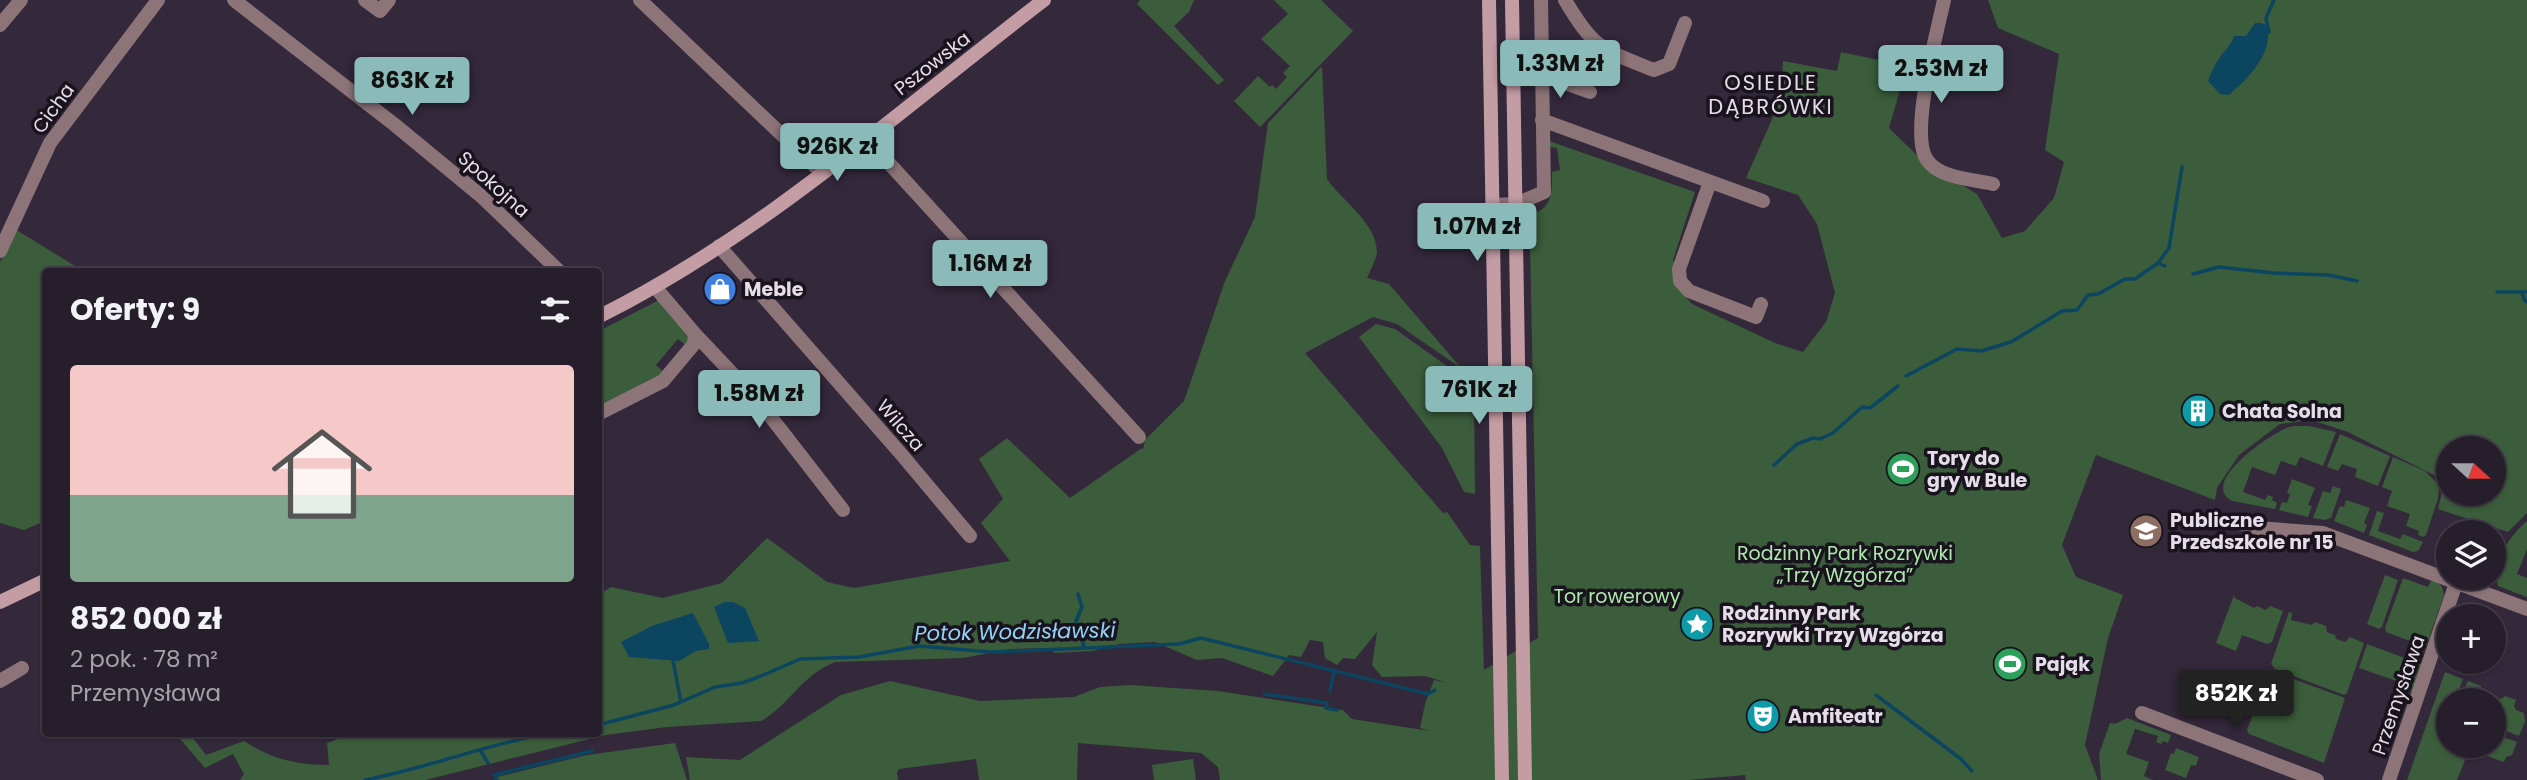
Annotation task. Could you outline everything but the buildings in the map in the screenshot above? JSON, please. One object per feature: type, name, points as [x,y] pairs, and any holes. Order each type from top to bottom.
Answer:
[{"type":"main road","name":"Pszowska","points":[[602,314],[655,287],[719,246],[822,173],[1044,0]]},
{"type":"main road","points":[[1489,0],[1502,780]]},
{"type":"main road","points":[[1511,0],[1525,780]]},
{"type":"main road","points":[[0,602],[42,582]]},
{"type":"street","points":[[0,25],[21,0]]},
{"type":"street","name":"Cicha","points":[[0,251],[50,143],[158,0]]},
{"type":"street","name":"Spokojna","points":[[234,0],[395,125],[481,196],[556,268]]},
{"type":"street","points":[[365,0],[380,11],[390,0]]},
{"type":"street","points":[[640,0],[822,173]]},
{"type":"street","points":[[1494,205],[1516,204],[1544,192],[1541,0]]},
{"type":"street","points":[[1565,0],[1591,40],[1606,51],[1654,70],[1669,64],[1685,23]]},
{"type":"street","points":[[1944,0],[1921,119],[1922,143],[1927,160],[1944,173],[1993,184]]},
{"type":"street","points":[[1542,75],[1590,92]]},
{"type":"street","points":[[1542,120],[1763,201]]},
{"type":"street","points":[[866,138],[1139,437]]},
{"type":"street","points":[[1710,182],[1679,269],[1680,281],[1689,291],[1756,317],[1761,304]]},
{"type":"street","name":"Wilcza","points":[[719,246],[970,536]]},
{"type":"street","points":[[655,287],[760,403],[843,510]]},
{"type":"street","points":[[602,412],[663,382],[694,344],[695,334]]},
{"type":"street","points":[[2226,520],[2257,527],[2323,533],[2436,575]]},
{"type":"street","name":"Przemysława","points":[[2389,780],[2450,590]]},
{"type":"street","points":[[2477,590],[2527,609]]},
{"type":"street","points":[[0,681],[22,668]]},
{"type":"street","points":[[2142,713],[2317,780]]},
{"type":"green space","points":[[1140,0],[1194,0],[1189,12],[1174,26],[1224,80],[1218,85],[1137,4]]},
{"type":"green space","points":[[1274,0],[1321,0],[1353,31],[1260,127],[1234,101],[1258,76],[1276,89],[1287,77],[1283,73],[1290,66],[1261,39],[1288,14]]},
{"type":"green space","name":"Rodzinny Park Rozrywki „Trzy Wzgórza”","points":[[1988,0],[2527,0],[2527,513],[2508,532],[2506,520],[2471,520],[2438,509],[2439,506],[2506,506],[2506,436],[2436,436],[2436,476],[2348,432],[2311,420],[2280,424],[2239,455],[2217,488],[2215,500],[2096,455],[2062,545],[2076,577],[2123,595],[2108,638],[2085,745],[2098,780],[1746,780],[1745,775],[1688,780],[1220,780],[1218,767],[1201,753],[1078,743],[1077,780],[979,780],[976,759],[899,769],[898,780],[690,780],[686,757],[740,760],[841,695],[890,681],[980,701],[1074,697],[1100,687],[1130,685],[1218,691],[1343,710],[1352,719],[1430,731],[1420,728],[1434,680],[1448,683],[1425,676],[1382,677],[1372,665],[1377,632],[1355,659],[1343,658],[1337,665],[1325,658],[1323,642],[1310,640],[1301,657],[1289,655],[1273,676],[1222,658],[1197,660],[1155,642],[1119,644],[1093,651],[1054,653],[1052,648],[1010,649],[963,658],[835,662],[812,675],[780,707],[761,721],[667,727],[602,736],[602,593],[611,587],[663,598],[722,583],[767,538],[827,582],[854,588],[1010,561],[981,523],[1003,499],[979,459],[1007,438],[1070,498],[1142,448],[1143,450],[1145,440],[1184,401],[1225,281],[1255,217],[1268,123],[1322,66],[1327,179],[1371,231],[1377,252],[1367,278],[1389,284],[1461,368],[1397,324],[1373,317],[1305,353],[1443,513],[1447,512],[1470,545],[1480,546],[1484,670],[1538,638],[1530,244],[1533,244],[1534,213],[1545,207],[1551,191],[1552,172],[1560,170],[1557,148],[1549,147],[1549,141],[1695,192],[1673,260],[1679,282],[1676,286],[1692,304],[1775,343],[1803,352],[1826,322],[1835,293],[1817,224],[1798,195],[1746,178],[1781,99],[1783,61],[1837,71],[1841,52],[1907,66],[1889,128],[1923,161],[1977,194],[2002,238],[2025,231],[2054,198],[2064,162],[2045,150],[2059,54],[1998,28]]},
{"type":"green space","points":[[15,229],[78,268],[42,268],[42,522],[24,530],[0,523],[0,262]]},
{"type":"green space","points":[[659,300],[691,335],[688,347],[678,339],[656,365],[666,374],[602,408],[602,329]]},
{"type":"green space","points":[[1376,324],[1395,329],[1454,371],[1466,375],[1474,400],[1475,494],[1464,492],[1442,448],[1359,337]]},
{"type":"green space","points":[[2293,426],[2309,426],[2336,432],[2323,466],[2300,457],[2296,466],[2281,461],[2275,475],[2252,467],[2243,492],[2265,500],[2268,495],[2273,497],[2272,500],[2277,503],[2275,509],[2228,499],[2223,488],[2231,470],[2274,434]]},
{"type":"green space","points":[[2340,434],[2390,456],[2378,486],[2355,477],[2357,469],[2342,464],[2338,471],[2327,467]]},
{"type":"green space","points":[[2393,457],[2425,471],[2436,482],[2436,505],[2424,537],[2418,535],[2419,531],[2406,526],[2410,514],[2387,506],[2392,491],[2382,487]]},
{"type":"green space","points":[[2292,479],[2315,488],[2308,505],[2312,506],[2308,517],[2279,510],[2282,502],[2287,503]]},
{"type":"green space","points":[[2333,486],[2341,489],[2331,518],[2313,518],[2323,491],[2330,493]]},
{"type":"green space","points":[[2346,500],[2370,508],[2364,523],[2367,525],[2364,533],[2334,521],[2340,506],[2344,507]]},
{"type":"green space","points":[[2377,511],[2384,513],[2378,531],[2400,539],[2403,534],[2423,542],[2418,551],[2413,552],[2369,535]]},
{"type":"green space","points":[[2527,521],[2527,549],[2517,574],[2527,578],[2527,597],[2506,589],[2506,548],[2514,534]]},
{"type":"green space","points":[[2385,575],[2398,580],[2379,629],[2367,624]]},
{"type":"green space","points":[[2403,578],[2428,587],[2432,579],[2436,581],[2436,590],[2443,590],[2441,604],[2436,604],[2436,618],[2426,647],[2386,632],[2385,628]]},
{"type":"green space","points":[[2234,595],[2254,608],[2257,606],[2266,610],[2270,606],[2283,611],[2272,642],[2267,644],[2242,635],[2236,651],[2216,643]]},
{"type":"green space","points":[[2289,612],[2292,613],[2291,620],[2326,626],[2327,632],[2335,635],[2336,639],[2345,642],[2350,637],[2364,643],[2347,693],[2344,695],[2275,669],[2271,664]]},
{"type":"green space","points":[[2367,644],[2421,664],[2412,691],[2402,693],[2405,684],[2359,668]]},
{"type":"green space","points":[[2269,670],[2345,698],[2324,763],[2249,734],[2247,730]]},
{"type":"green space","points":[[2444,674],[2463,679],[2460,688],[2439,688]]},
{"type":"green space","points":[[2468,681],[2481,686],[2481,688],[2465,688]]},
{"type":"green space","points":[[2506,696],[2516,700],[2516,710],[2524,713],[2525,722],[2519,736],[2506,731]]},
{"type":"green space","points":[[2436,698],[2436,758],[2466,758],[2457,780],[2407,780]]},
{"type":"green space","points":[[2127,718],[2171,735],[2168,743],[2163,741],[2161,744],[2156,742],[2158,736],[2135,729],[2126,754],[2149,762],[2144,776],[2153,780],[2101,780],[2099,754],[2110,723],[2115,724]]},
{"type":"green space","name":"Rodzinny Park Rozrywki „Trzy Wzgórza”","points":[[178,737],[192,737],[206,755],[244,741],[284,760],[329,765],[327,743],[343,737],[598,737],[425,780],[240,780],[244,774],[233,754],[205,768]]},
{"type":"green space","points":[[2506,738],[2517,742],[2512,755],[2506,757]]},
{"type":"green space","points":[[675,743],[687,780],[499,780],[497,777],[587,755]]},
{"type":"green space","points":[[2176,748],[2199,757],[2196,766],[2191,765],[2186,778],[2165,770],[2171,753],[2174,754]]},
{"type":"green space","points":[[1193,759],[1196,780],[1154,780],[1152,765]]},
{"type":"water","points":[[2255,23],[2266,25],[2267,45],[2263,55],[2236,89],[2229,95],[2220,94],[2208,81],[2213,69],[2234,36],[2246,36]]},
{"type":"water","points":[[733,602],[745,608],[759,641],[728,643],[714,607]]},
{"type":"water","points":[[693,613],[709,649],[696,651],[679,661],[629,657],[621,642],[652,626]]},
{"type":"waterway","points":[[2269,32],[2266,18],[2274,0]]},
{"type":"waterway","name":"Potok Wodzisławski","points":[[1906,376],[1957,349],[1981,351],[2011,342],[2062,311],[2077,310],[2088,295],[2098,294],[2125,279],[2135,279],[2158,263],[2169,248],[2182,167]]},
{"type":"waterway","name":"Potok Wodzisławski","points":[[2158,263],[2165,266]]},
{"type":"waterway","name":"Potok Wodzisławski","points":[[2193,274],[2219,267],[2328,275],[2357,281]]},
{"type":"waterway","name":"Potok Wodzisławski","points":[[2497,292],[2527,292]]},
{"type":"waterway","points":[[2522,293],[2527,302]]},
{"type":"waterway","name":"Potok Wodzisławski","points":[[1774,465],[1797,444],[1833,433],[1862,407],[1870,408],[1898,386]]},
{"type":"waterway","points":[[1078,594],[1082,607],[1076,621],[1084,647]]},
{"type":"waterway","name":"Potok Wodzisławski","points":[[602,724],[674,705],[715,687],[742,683],[800,659],[859,657],[919,646],[990,652],[1179,644],[1201,638],[1428,694],[1435,690]]},
{"type":"waterway","points":[[673,661],[681,702]]},
{"type":"waterway","points":[[1330,691],[1334,673]]},
{"type":"waterway","points":[[1264,694],[1327,703],[1326,708],[1337,710]]},
{"type":"waterway","points":[[1876,695],[1961,759],[1972,771]]},
{"type":"waterway","name":"Potok Wodzisławski","points":[[365,780],[531,737]]},
{"type":"waterway","points":[[480,750],[488,763]]},
{"type":"waterway","points":[[497,780],[494,775],[592,751]]},
{"type":"place","name":"Meble","points":[[720,289]]},
{"type":"place","name":"Chata Solna","points":[[2198,411]]},
{"type":"place","name":"Tory do gry w Bule","points":[[1903,469]]},
{"type":"place","name":"Publiczne Przedszkole nr 15","points":[[2146,531]]},
{"type":"place","name":"Rodzinny Park Rozrywki Trzy Wzgórza","points":[[1697,624]]},
{"type":"place","name":"Pająk","points":[[2010,664]]},
{"type":"place","name":"Amfiteatr","points":[[1763,716]]},
{"type":"district","name":"OSIEDLE DĄBRÓWKI","points":[[1771,95]]},
{"type":"park label","name":"Tor rowerowy","points":[[1617,596]]}]
